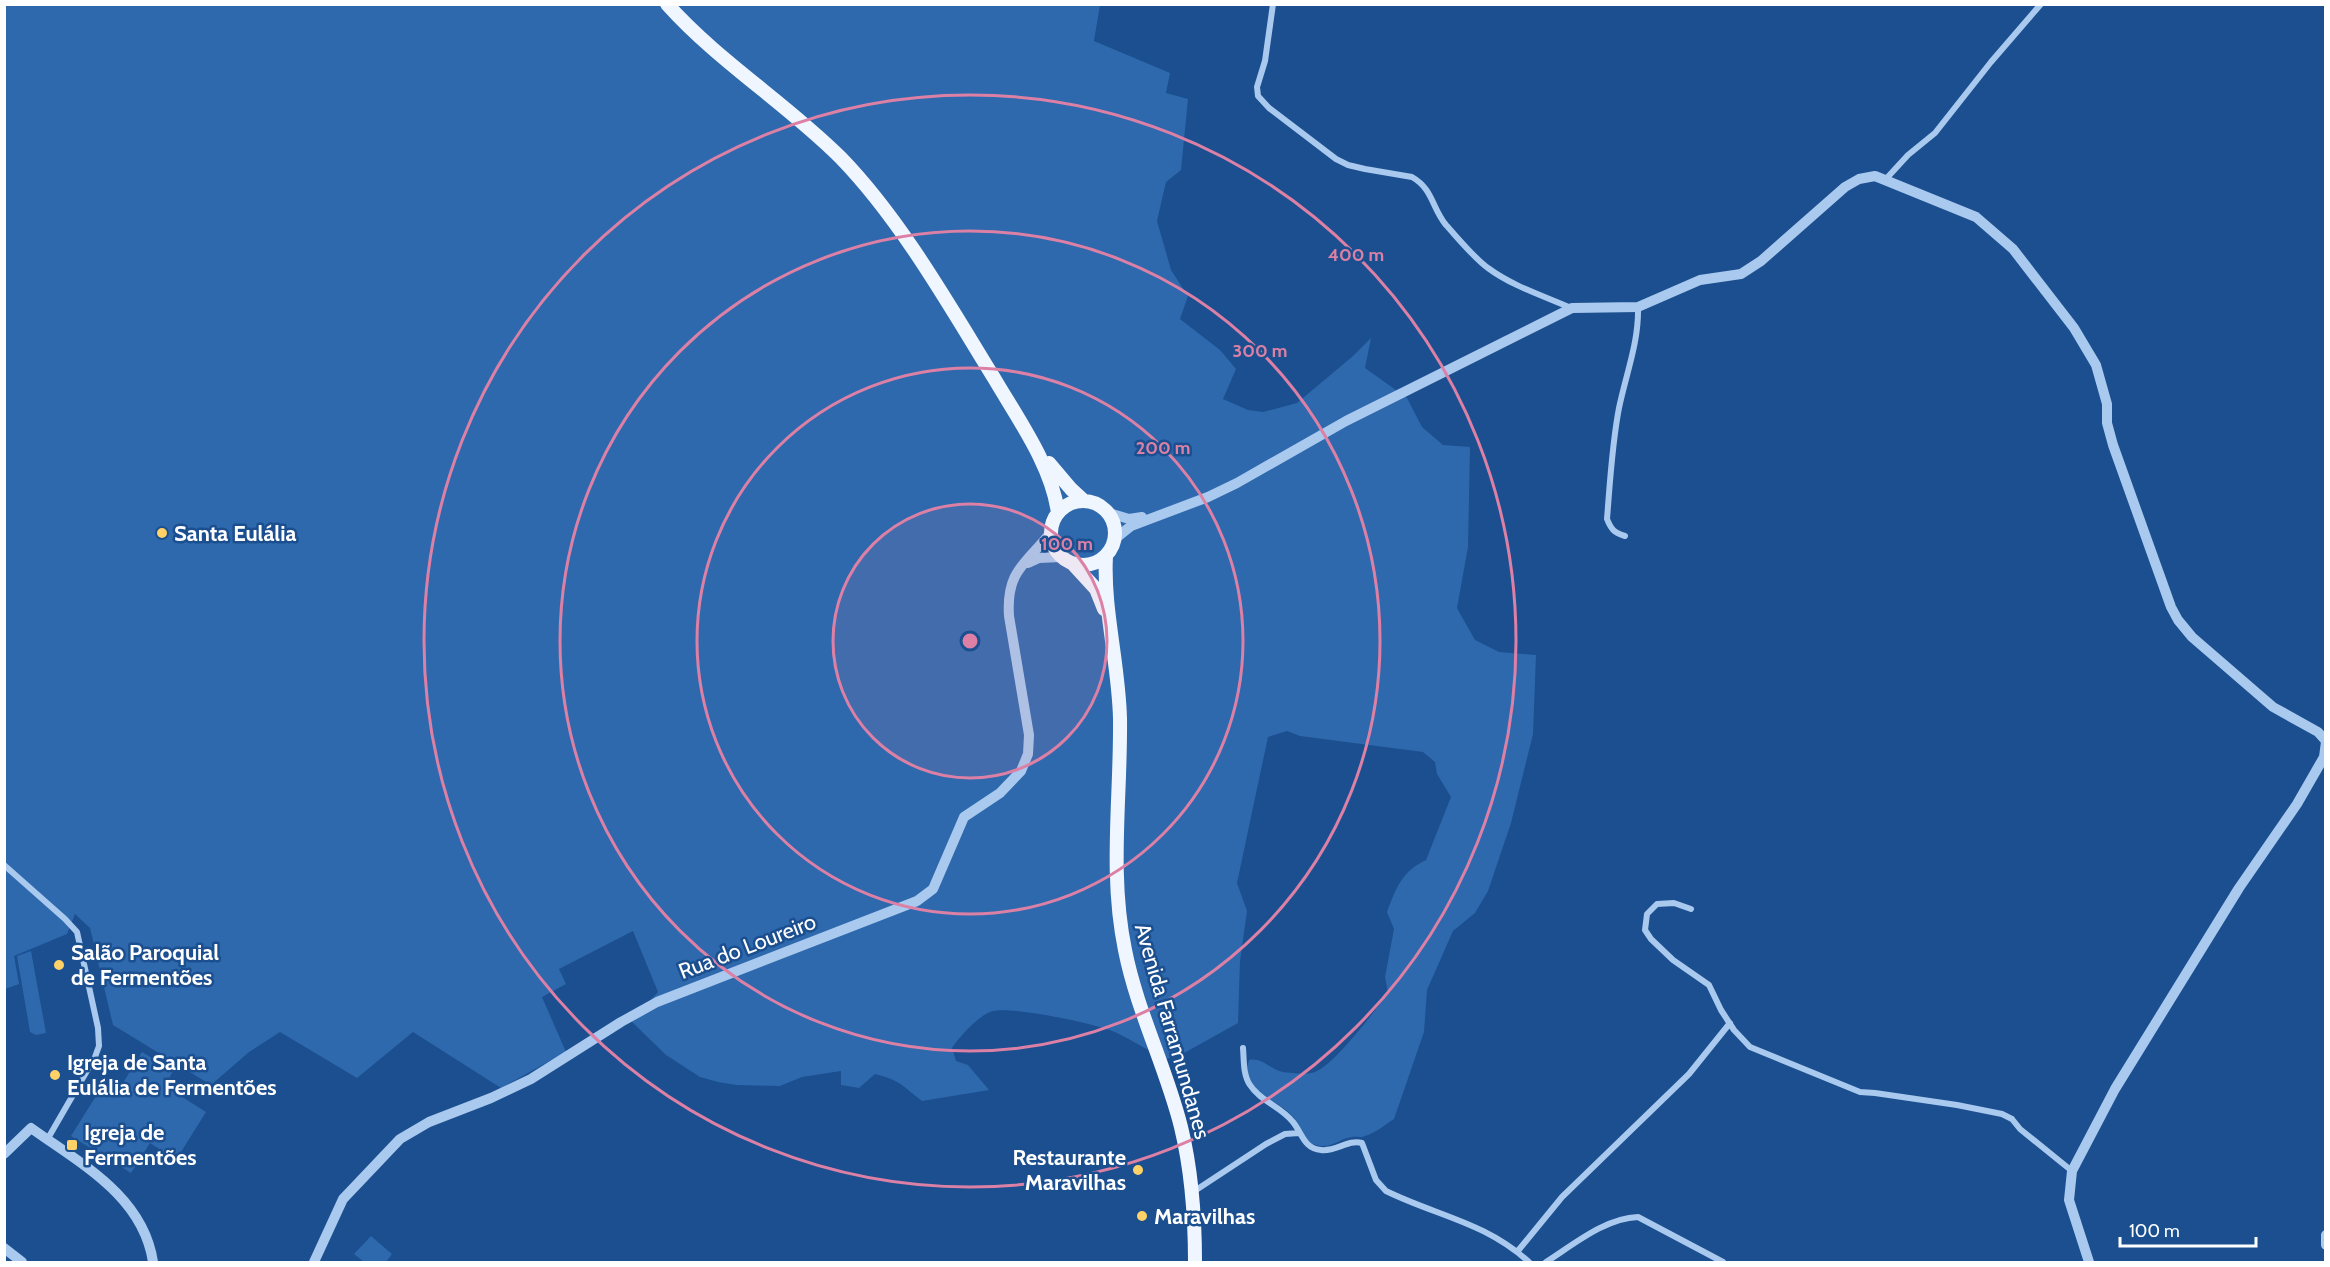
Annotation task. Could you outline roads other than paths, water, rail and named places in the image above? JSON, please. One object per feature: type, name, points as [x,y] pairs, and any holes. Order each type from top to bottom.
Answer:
[{"type":"main road","points":[[667,4],[718,53],[782,105],[840,158],[872,192],[906,239],[1020,422],[1058,475],[1084,501]]},
{"type":"main road","points":[[1020,422],[1055,493],[1058,513],[1051,532],[1052,541],[1061,557],[1074,565],[1096,589],[1112,630]]},
{"type":"main road","points":[[1058,513],[1074,502],[1084,501],[1102,507],[1114,521],[1116,538],[1113,548],[1106,556],[1092,565],[1074,565]]},
{"type":"main road","points":[[1106,556],[1106,582],[1112,630]]},
{"type":"main road","name":"Avenida Farramundanes","points":[[1112,630],[1120,719],[1115,852],[1120,926],[1134,988],[1181,1128],[1193,1192],[1195,1263]]},
{"type":"street","points":[[1273,4],[1265,60],[1257,87],[1262,102],[1336,159],[1348,165],[1404,175],[1420,182],[1430,194],[1442,219],[1488,268],[1519,285],[1572,308],[1638,308],[1700,279],[1741,274],[1778,247],[1845,186],[1859,179],[1875,176],[1976,217],[2013,249],[2073,328],[2096,364],[2107,404],[2109,435],[2171,607],[2178,620],[2192,637],[2273,707],[2318,732],[2325,742],[2324,757],[2297,804],[2239,888],[2115,1089],[2073,1171],[2069,1200],[2089,1263]]},
{"type":"street","points":[[1885,180],[1908,155],[1935,133],[1991,62],[2041,4]]},
{"type":"street","points":[[1109,513],[1129,519],[1154,515],[1191,504],[1237,483],[1346,421],[1572,308]]},
{"type":"street","points":[[1625,536],[1616,534],[1610,528],[1607,519],[1613,445],[1619,407],[1638,326],[1638,308]]},
{"type":"street","points":[[1116,538],[1131,526],[1154,515]]},
{"type":"street","name":"Rua do Loureiro","points":[[314,1263],[343,1199],[400,1139],[429,1122],[491,1098],[531,1079],[657,1002],[917,902],[933,889],[964,817],[1000,793],[1021,771],[1028,754],[1029,735],[1008,598],[1016,573],[1022,563],[1051,532]]},
{"type":"street","points":[[1016,573],[1028,563],[1040,558],[1061,557]]},
{"type":"street","points":[[4,865],[77,932],[98,1028],[99,1046],[95,1058],[47,1140]]},
{"type":"street","points":[[1691,909],[1674,903],[1657,904],[1647,914],[1645,930],[1673,960],[1708,985],[1730,1023],[1750,1047],[1860,1092],[1957,1105],[2002,1114],[2012,1119],[2020,1129],[2073,1171]]},
{"type":"street","points":[[1517,1252],[1562,1197],[1689,1074],[1730,1023]]},
{"type":"street","points":[[1243,1048],[1245,1071],[1250,1085],[1261,1097],[1293,1121],[1307,1145],[1320,1151],[1336,1149],[1354,1141],[1362,1143],[1376,1180],[1386,1191],[1487,1232],[1529,1263]]},
{"type":"street","points":[[4,1154],[31,1128],[107,1182],[128,1204],[143,1227],[151,1247],[153,1263]]},
{"type":"street","points":[[1193,1192],[1266,1144],[1285,1134],[1299,1133]]},
{"type":"street","points":[[1546,1263],[1604,1227],[1625,1217],[1638,1217],[1723,1263]]},
{"type":"street","points":[[2325,1235],[2325,1245]]},
{"type":"street","points":[[4,1248],[22,1263]]},
{"type":"place","name":"Santa Eulália","points":[[162,533]]},
{"type":"place","name":"Salão Paroquial de Fermentões","points":[[59,965]]},
{"type":"place","name":"Igreja de Santa Eulália de Fermentões","points":[[55,1075]]},
{"type":"place","name":"Igreja de Fermentões","points":[[72,1145]]},
{"type":"place","name":"Restaurante Maravilhas","points":[[1138,1170]]},
{"type":"place","name":"Maravilhas","points":[[1142,1216]]}]
